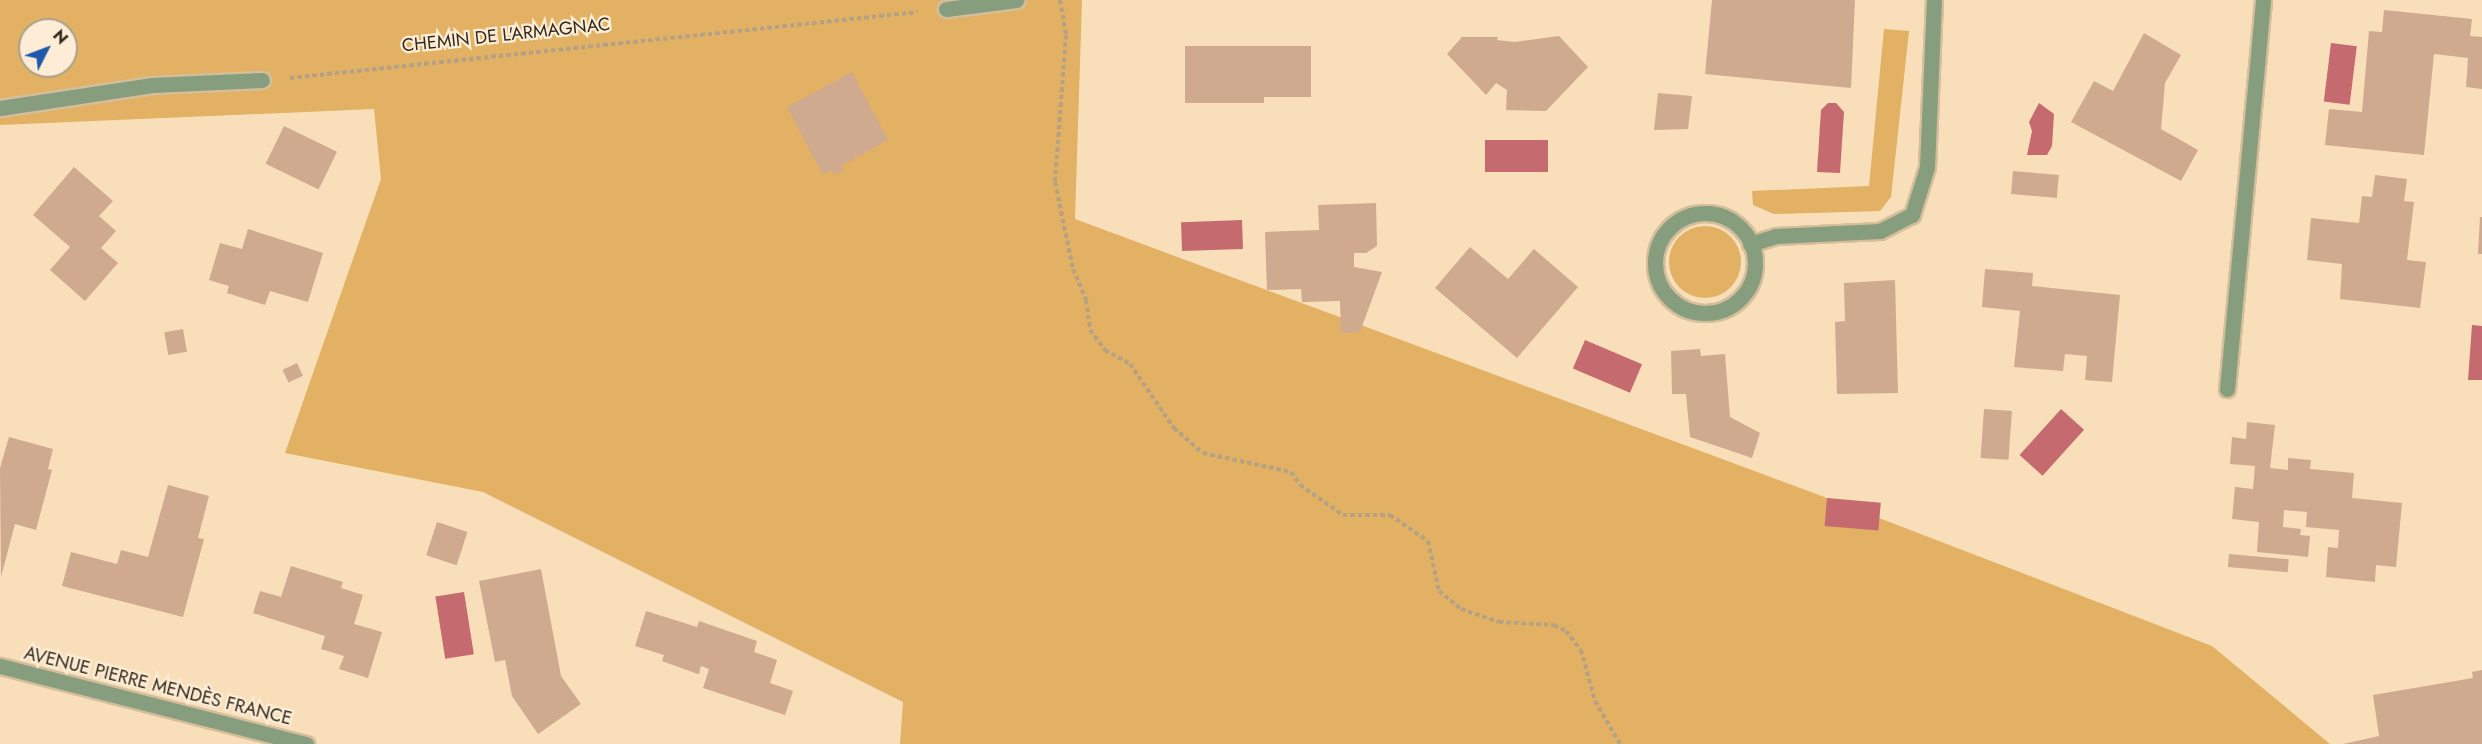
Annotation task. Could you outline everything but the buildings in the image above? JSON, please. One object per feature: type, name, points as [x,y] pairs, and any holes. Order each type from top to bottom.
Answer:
[{"type":"street","points":[[946,9],[1016,0]]},
{"type":"street","points":[[1750,244],[1776,236],[1880,231],[1912,215],[1927,167],[1934,0]]},
{"type":"street","points":[[2227,389],[2264,0]]},
{"type":"street","points":[[0,108],[152,86],[262,80]]},
{"type":"street","points":[[1703,213],[1720,216],[1736,224],[1750,244],[1755,271],[1749,287],[1724,310],[1707,314],[1690,311],[1663,290],[1656,274],[1659,245],[1672,226],[1687,217],[1703,213]]},
{"type":"street","name":"AVENUE PIERRE MENDÈS FRANCE","points":[[0,666],[306,744]]},
{"type":"path","points":[[1060,0],[1066,35],[1055,182],[1073,269],[1086,300],[1090,330],[1095,337],[1105,350],[1130,364],[1174,428],[1203,453],[1291,472],[1300,485],[1343,515],[1390,514],[1428,541],[1439,591],[1461,609],[1499,622],[1554,625],[1566,631],[1581,650],[1595,701],[1620,744]]},
{"type":"path","name":"CHEMIN DE L'ARMAGNAC","points":[[262,80],[946,9]]},
{"type":"shaded area","points":[[0,0],[1082,0],[1075,219],[1827,498],[2212,646],[2330,744],[900,744],[903,702],[483,492],[285,453],[381,179],[374,109],[0,125]]},
{"type":"shaded area","points":[[1884,29],[1909,31],[1891,197],[1880,211],[1774,214],[1753,205],[1752,191],[1869,186]]},
{"type":"shaded area","points":[[2331,43],[2357,46],[2350,105],[2324,102]]},
{"type":"shaded area","points":[[1828,103],[1836,103],[1844,112],[1840,173],[1817,172],[1821,110]]},
{"type":"shaded area","points":[[2039,103],[2054,114],[2052,146],[2047,155],[2027,155],[2032,131],[2029,122]]},
{"type":"shaded area","points":[[1485,140],[1548,140],[1548,172],[1485,172]]},
{"type":"shaded area","points":[[1242,220],[1243,249],[1182,251],[1181,222]]},
{"type":"shaded area","points":[[1712,226],[1731,236],[1739,248],[1741,262],[1739,276],[1731,288],[1719,296],[1698,298],[1679,288],[1671,276],[1669,255],[1679,236],[1691,228]]},
{"type":"shaded area","points":[[2472,325],[2482,326],[2482,380],[2468,380]]},
{"type":"shaded area","points":[[1585,340],[1642,364],[1630,393],[1573,369]]},
{"type":"shaded area","points":[[2061,409],[2084,430],[2043,476],[2020,455]]},
{"type":"shaded area","points":[[1827,498],[1881,503],[1878,531],[1825,526]]},
{"type":"shaded area","points":[[464,592],[474,654],[445,659],[435,597]]}]
